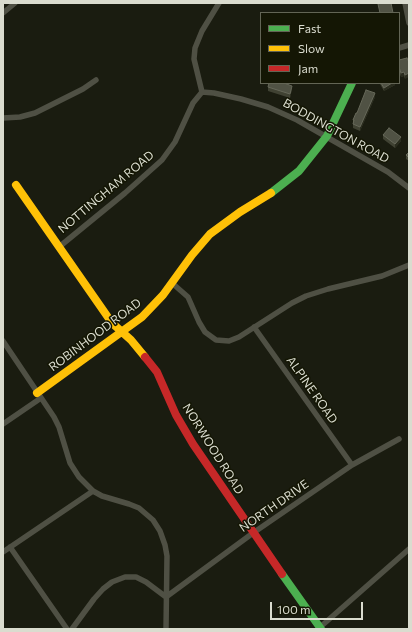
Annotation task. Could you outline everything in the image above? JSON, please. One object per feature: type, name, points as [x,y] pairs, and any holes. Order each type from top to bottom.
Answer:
[{"type":"street","points":[[3,13],[16,3]]},
{"type":"street","points":[[202,92],[194,59],[195,48],[202,31],[219,3]]},
{"type":"street","points":[[405,3],[409,23]]},
{"type":"street","points":[[3,118],[35,114],[96,80]]},
{"type":"street","name":"ROBINHOOD ROAD","points":[[39,395],[147,312],[161,297],[208,236],[231,218],[269,195],[290,180],[302,169],[327,136],[352,84]]},
{"type":"street","name":"BODDINGTON ROAD","points":[[202,92],[230,97],[272,109],[297,120],[388,172],[409,188]]},
{"type":"street","name":"NOTTINGHAM ROAD","points":[[59,247],[130,189],[162,160],[175,142],[193,103],[202,92]]},
{"type":"street","name":"NORWOOD ROAD","points":[[16,185],[112,323],[131,340],[157,372],[176,415],[193,444],[253,534],[320,628]]},
{"type":"street","points":[[172,283],[188,297],[202,329],[213,338],[221,341],[231,340],[292,302],[306,296],[382,276],[409,265]]},
{"type":"street","name":"ALPINE ROAD","points":[[254,327],[352,465]]},
{"type":"street","points":[[3,341],[57,423],[73,469],[84,484],[103,497],[134,505],[145,513],[155,523],[161,532],[167,552],[168,578],[166,597],[166,629]]},
{"type":"street","points":[[3,424],[39,395]]},
{"type":"street","name":"NORTH DRIVE","points":[[166,597],[352,465],[399,439]]},
{"type":"street","points":[[3,552],[93,491]]},
{"type":"street","points":[[10,548],[67,629]]},
{"type":"street","points":[[320,628],[409,549]]},
{"type":"street","points":[[72,629],[100,592],[112,582],[123,577],[136,577],[146,582],[166,597]]},
{"type":"building","points":[[391,3],[393,12],[380,12],[378,4]]},
{"type":"building","points":[[407,58],[409,62],[409,73],[405,75],[404,72],[401,73],[400,70],[400,60]]},
{"type":"building","points":[[269,84],[287,84],[292,86],[290,94],[268,87]]},
{"type":"building","points":[[382,84],[390,84],[384,88]]},
{"type":"building","points":[[366,90],[375,93],[360,127],[353,124],[353,120]]},
{"type":"building","points":[[389,128],[401,137],[395,144],[383,135]]},
{"type":"traffic: fast","points":[[271,193],[299,171],[327,136],[352,84]]},
{"type":"traffic: fast","points":[[282,574],[321,629]]},
{"type":"traffic: slow","points":[[16,185],[112,323],[131,340],[145,357]]},
{"type":"traffic: slow","points":[[37,393],[142,317],[163,295],[192,255],[210,234],[240,212],[271,193]]},
{"type":"traffic: jam","points":[[145,357],[157,372],[176,415],[193,444],[282,574]]}]
